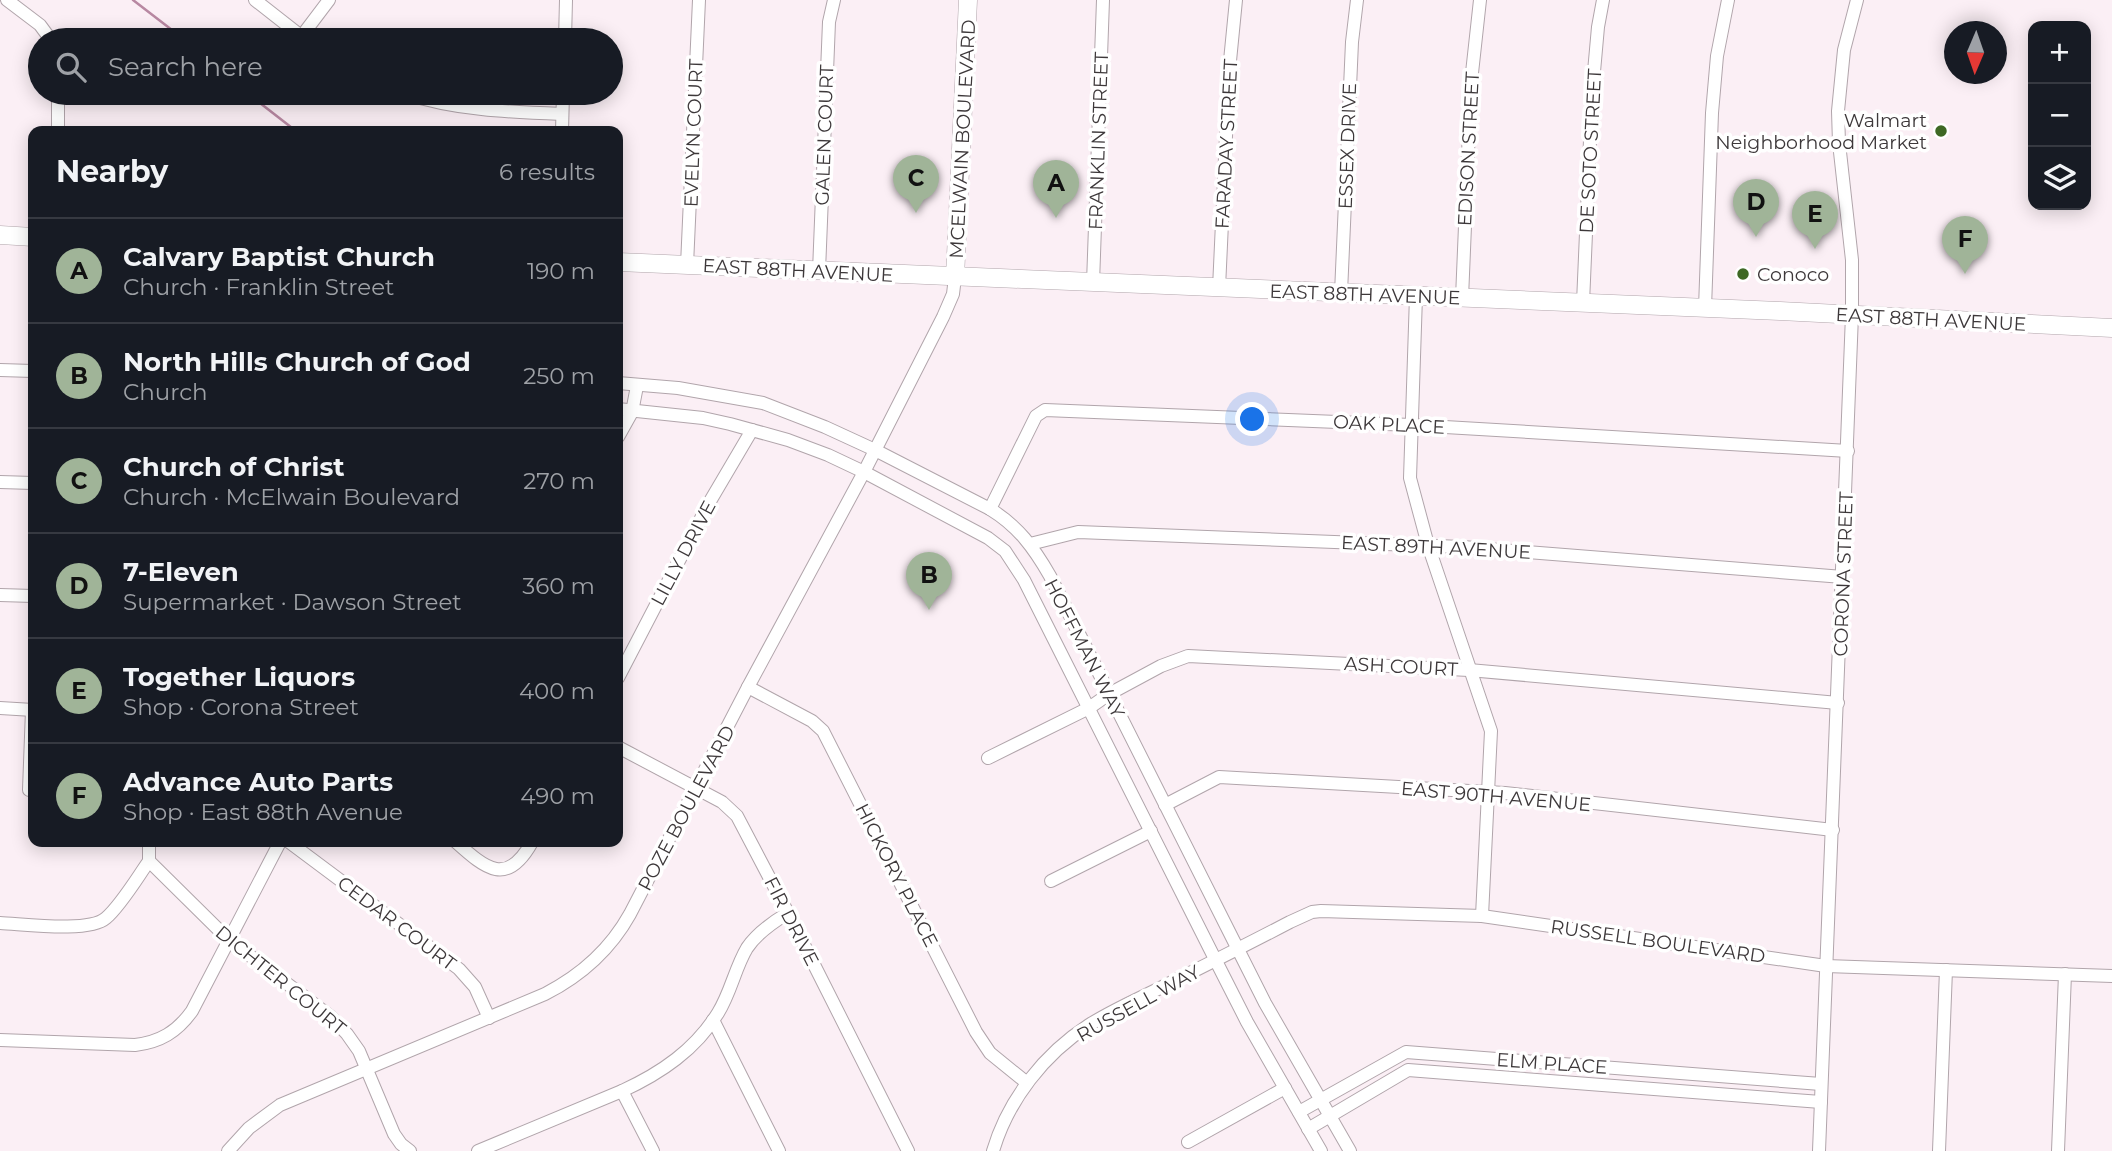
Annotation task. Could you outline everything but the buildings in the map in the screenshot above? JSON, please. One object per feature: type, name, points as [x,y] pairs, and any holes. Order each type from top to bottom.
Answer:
[{"type":"main road","name":"MCELWAIN BOULEVARD","points":[[955,277],[968,0]]},
{"type":"main road","points":[[0,235],[28,237]]},
{"type":"main road","name":"EAST 88TH AVENUE","points":[[623,262],[2112,328]]},
{"type":"street","points":[[7,0],[42,28]]},
{"type":"street","points":[[255,0],[290,28]]},
{"type":"street","points":[[310,28],[328,0]]},
{"type":"street","points":[[565,28],[566,0]]},
{"type":"street","name":"EVELYN COURT","points":[[687,265],[699,0]]},
{"type":"street","name":"GALEN COURT","points":[[819,271],[829,22],[834,0]]},
{"type":"street","name":"FRANKLIN STREET","points":[[1093,283],[1103,0]]},
{"type":"street","name":"FARADAY STREET","points":[[1219,288],[1229,71],[1236,0]]},
{"type":"street","name":"ESSEX DRIVE","points":[[1341,293],[1352,41],[1357,0]]},
{"type":"street","name":"EDISON STREET","points":[[1462,298],[1471,82],[1480,0]]},
{"type":"street","name":"DE SOTO STREET","points":[[1583,303],[1593,70],[1603,0]]},
{"type":"street","points":[[1705,308],[1712,113],[1717,56],[1728,0]]},
{"type":"street","name":"CORONA STREET","points":[[1819,1151],[1853,315],[1852,260],[1838,111],[1844,50],[1857,0]]},
{"type":"street","points":[[58,105],[58,126]]},
{"type":"street","points":[[449,105],[562,114]]},
{"type":"street","points":[[562,105],[562,126]]},
{"type":"street","name":"POZE BOULEVARD","points":[[228,1151],[249,1128],[280,1105],[563,985],[587,967],[612,942],[630,914],[864,472],[943,317],[953,294],[955,277]]},
{"type":"street","points":[[1416,296],[1410,478],[1428,545],[1491,731],[1482,916]]},
{"type":"street","points":[[0,370],[28,371]]},
{"type":"street","name":"HOFFMAN WAY","points":[[623,384],[678,388],[763,403],[825,426],[875,450],[990,509],[1013,524],[1030,544],[1050,576],[1265,1003],[1350,1151]]},
{"type":"street","points":[[623,428],[632,412],[637,386]]},
{"type":"street","name":"HOFFMAN WAY","points":[[623,410],[702,418],[807,447],[864,472],[976,530],[1000,546],[1024,580],[1216,961],[1321,1151]]},
{"type":"street","name":"OAK PLACE","points":[[990,509],[1037,416],[1045,410],[1411,425],[1848,451]]},
{"type":"street","name":"LILLY DRIVE","points":[[623,668],[709,503],[752,430]]},
{"type":"street","points":[[0,482],[28,483]]},
{"type":"street","name":"EAST 89TH AVENUE","points":[[1030,544],[1078,532],[1428,545],[1843,577]]},
{"type":"street","points":[[0,595],[28,596]]},
{"type":"street","name":"ASH COURT","points":[[988,758],[1089,708],[1109,694],[1173,660],[1188,656],[1469,670],[1838,703]]},
{"type":"street","name":"HICKORY PLACE","points":[[748,687],[812,720],[822,731],[976,1032],[990,1053],[1027,1083]]},
{"type":"street","points":[[0,708],[28,710]]},
{"type":"street","name":"FIR DRIVE","points":[[623,750],[722,802],[737,816],[908,1151]]},
{"type":"street","name":"EAST 90TH AVENUE","points":[[1165,804],[1219,777],[1489,792],[1833,830]]},
{"type":"street","points":[[1051,881],[1151,831]]},
{"type":"street","points":[[0,923],[93,925],[107,917],[149,861],[149,847]]},
{"type":"street","points":[[0,1040],[135,1045],[160,1040],[176,1029],[192,1011],[277,847]]},
{"type":"street","name":"CEDAR COURT","points":[[296,847],[459,969],[475,987],[489,1018]]},
{"type":"street","points":[[461,847],[480,864],[497,869],[517,864],[529,847]]},
{"type":"street","name":"DICHTER COURT","points":[[149,861],[229,940],[330,1016],[353,1040],[394,1134],[410,1151]]},
{"type":"street","name":"RUSSELL BOULEVARD","points":[[1216,961],[1290,922],[1321,911],[1482,916],[1826,966],[2112,976]]},
{"type":"street","points":[[478,1151],[643,1082],[678,1058],[713,1020],[728,995],[748,946],[788,913]]},
{"type":"street","name":"RUSSELL WAY","points":[[993,1151],[1008,1114],[1027,1083],[1052,1055],[1090,1025],[1216,961]]},
{"type":"street","points":[[1938,1151],[1946,970]]},
{"type":"street","points":[[2057,1151],[2065,974]]},
{"type":"street","points":[[713,1020],[779,1151]]},
{"type":"street","name":"ELM PLACE","points":[[1299,1112],[1406,1052],[1821,1084]]},
{"type":"street","name":"ELM PLACE","points":[[1308,1129],[1408,1070],[1821,1102]]},
{"type":"street","points":[[1188,1142],[1285,1088]]},
{"type":"street","points":[[622,1091],[653,1151]]},
{"type":"waterway","points":[[133,0],[169,28]]},
{"type":"waterway","points":[[262,105],[290,126]]},
{"type":"place","name":"Walmart Neighborhood Market","points":[[1941,131]]},
{"type":"place","name":"Church of Christ","points":[[916,213]]},
{"type":"place","name":"Calvary Baptist Church","points":[[1056,218]]},
{"type":"place","name":"7-Eleven","points":[[1756,237]]},
{"type":"place","name":"Together Liquors","points":[[1815,249]]},
{"type":"place","name":"Conoco","points":[[1743,274]]},
{"type":"place","name":"Advance Auto Parts","points":[[1965,274]]},
{"type":"place","name":"North Hills Church of God","points":[[929,610]]}]
